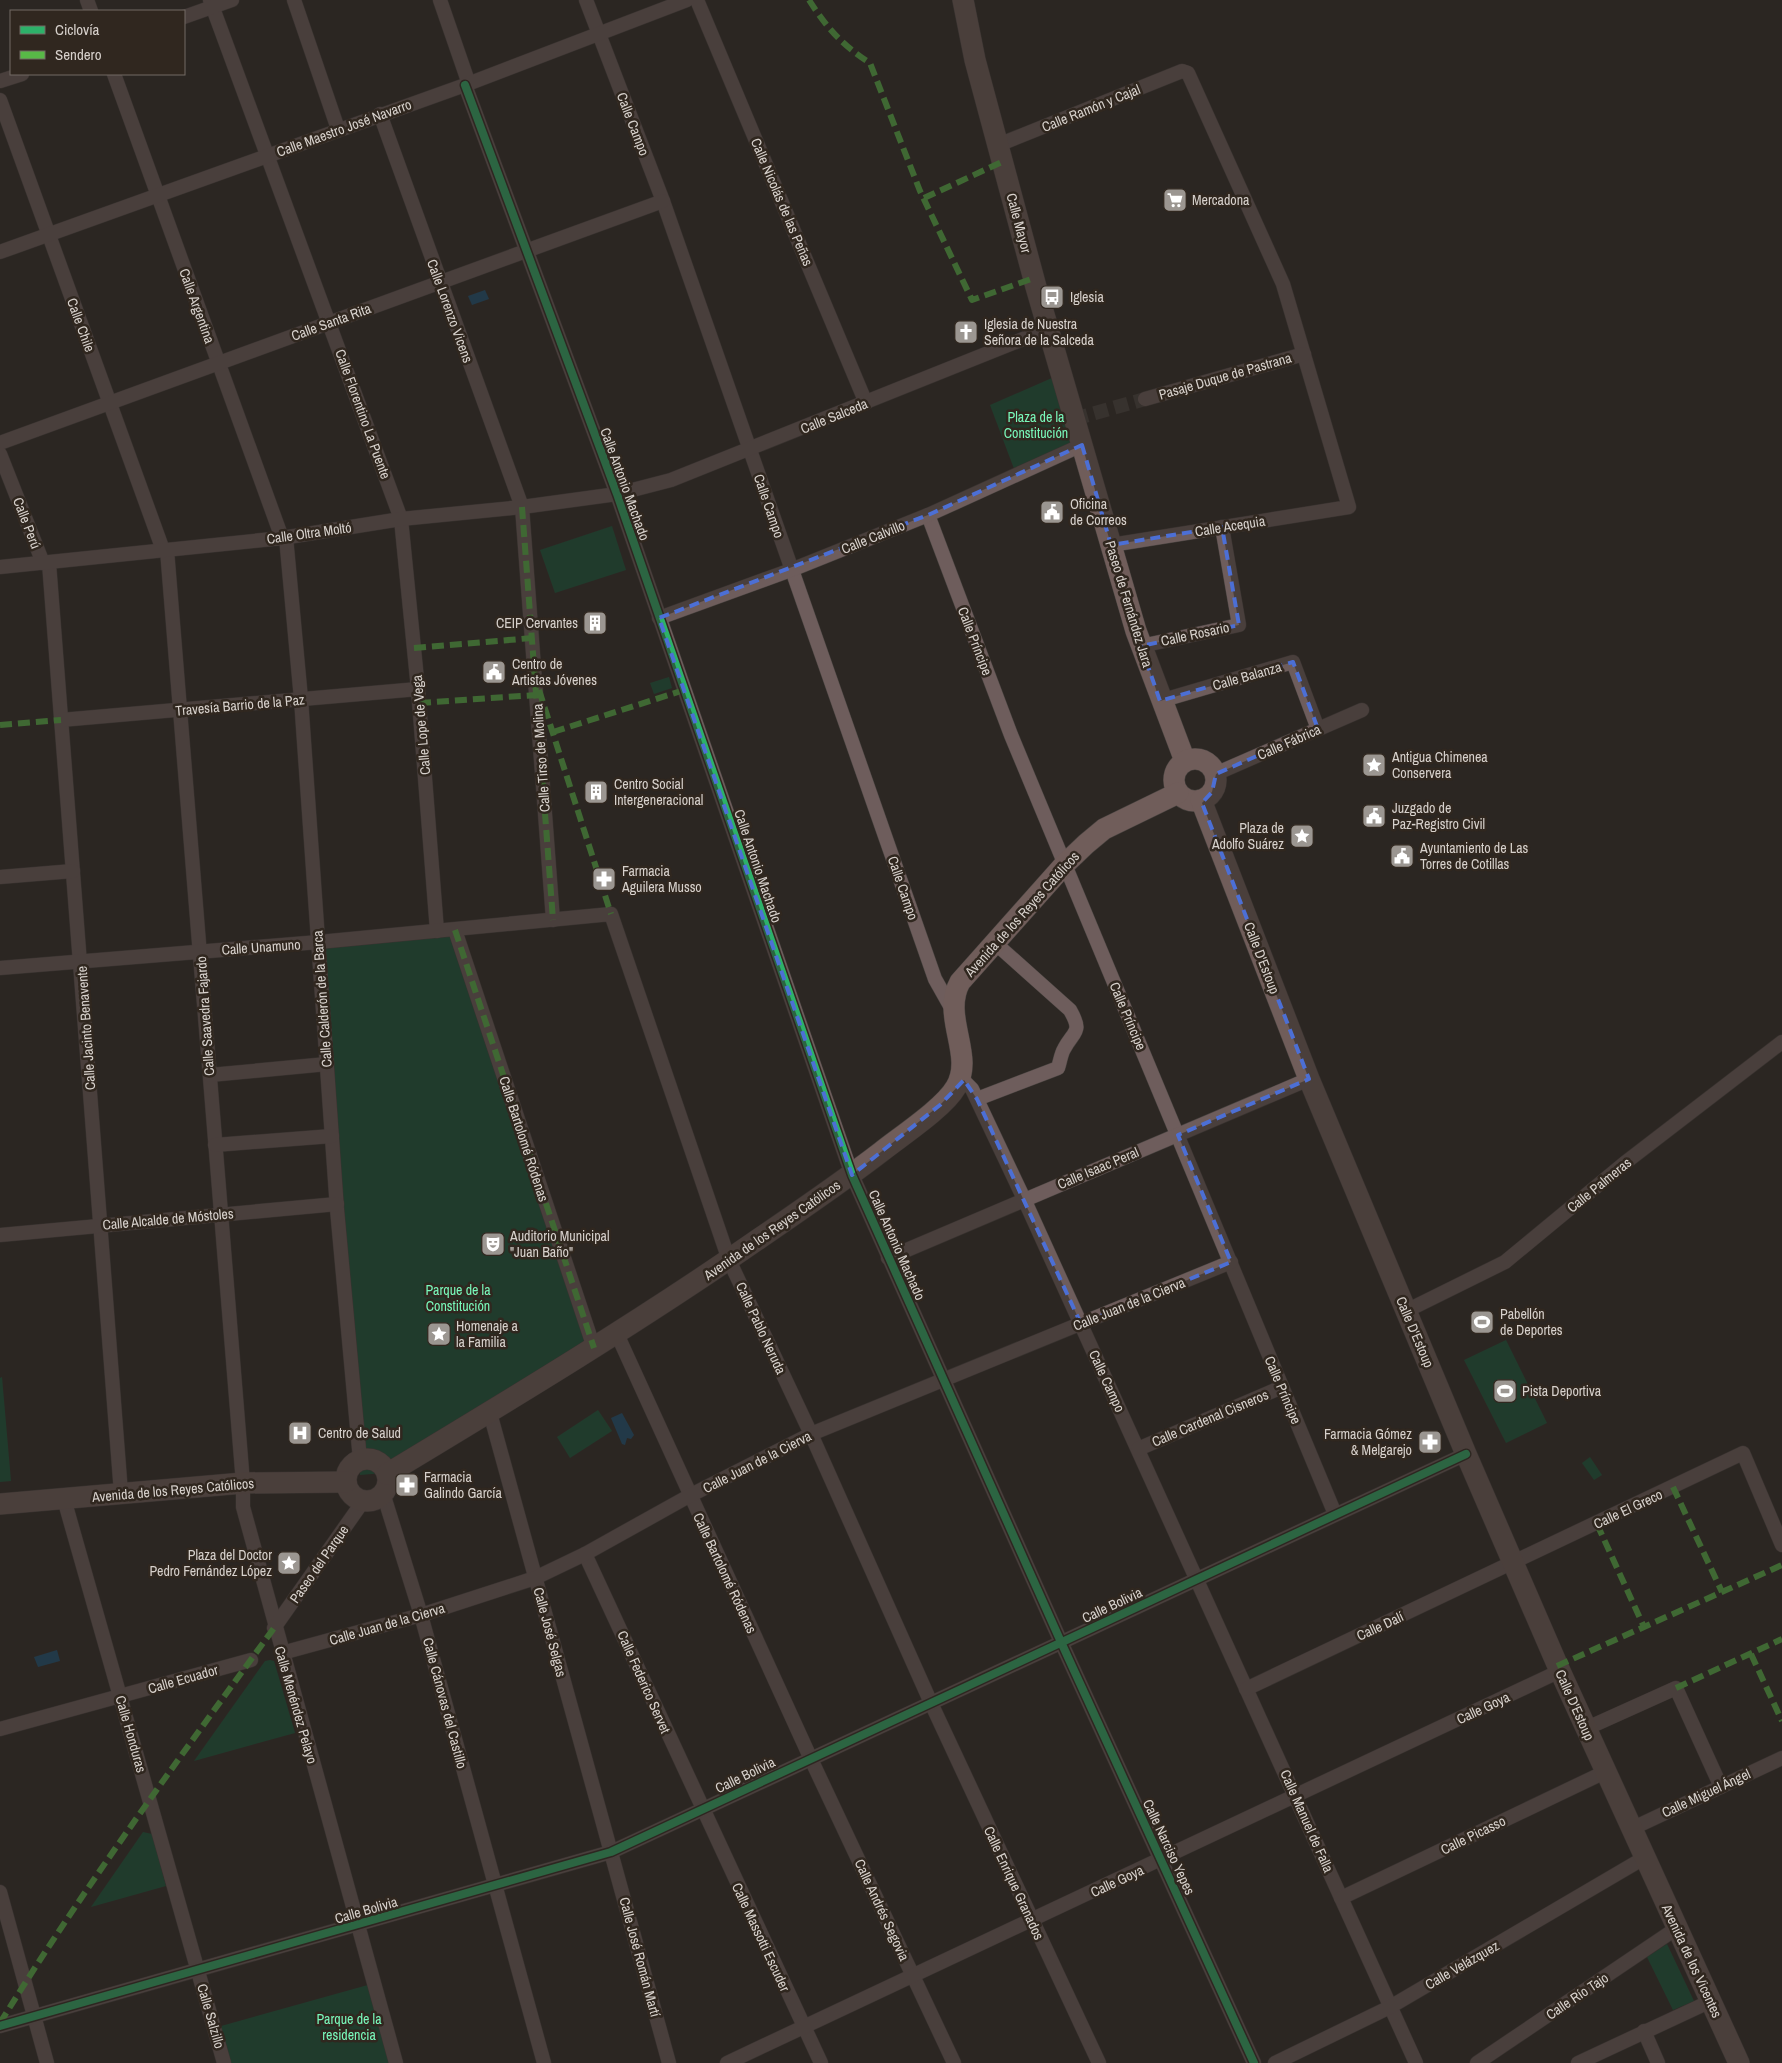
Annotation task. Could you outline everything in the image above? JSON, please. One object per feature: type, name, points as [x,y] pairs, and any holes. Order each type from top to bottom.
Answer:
[{"type":"main road","name":"Calle Mayor","points":[[963,0],[975,60],[1048,329],[1082,445]]},
{"type":"main road","name":"Paseo de Fernández Jara","points":[[1082,445],[1141,646],[1184,761]]},
{"type":"main road","points":[[1198,759],[1205,761],[1215,774],[1215,785],[1212,792],[1201,800],[1187,800],[1178,793],[1173,777],[1175,771],[1184,761],[1198,759]]},
{"type":"main road","name":"Avenida de los Reyes Católicos","points":[[378,1489],[490,1412],[617,1334],[729,1260],[852,1175],[940,1105],[955,1089],[961,1078],[962,1059],[952,1011],[953,994],[960,982],[1065,864],[1104,829],[1178,793]]},
{"type":"main road","name":"Calle D'Estoup","points":[[1201,800],[1309,1079],[1406,1311],[1513,1563],[1644,1858]]},
{"type":"main road","points":[[366,1459],[379,1463],[378,1489],[352,1494],[346,1482],[349,1469],[360,1460],[366,1459]]},
{"type":"main road","name":"Avenida de los Reyes Católicos","points":[[0,1504],[243,1483],[346,1482]]},
{"type":"main road","name":"Avenida de los Vicentes","points":[[1644,1858],[1739,2063]]},
{"type":"street","points":[[185,16],[211,3],[232,0]]},
{"type":"street","points":[[294,0],[338,129]]},
{"type":"street","name":"Calle Antonio Machado","points":[[440,0],[525,250],[617,494],[852,1175],[1061,1642]]},
{"type":"street","name":"Calle Campo","points":[[586,0],[663,201],[935,979],[952,1011]]},
{"type":"street","name":"Calle Maestro José Navarro","points":[[0,252],[467,84],[687,0]]},
{"type":"street","name":"Calle Nicolás de las Peñas","points":[[697,0],[866,403]]},
{"type":"street","name":"Calle Florentino La Puente","points":[[211,3],[401,519]]},
{"type":"street","name":"Calle Ramón y Cajal","points":[[998,145],[1185,71],[1188,72],[1283,284],[1304,354]]},
{"type":"street","points":[[0,82],[19,75]]},
{"type":"street","name":"Calle Argentina","points":[[114,75],[217,363],[284,538]]},
{"type":"street","name":"Calle Chile","points":[[0,100],[109,403],[165,550]]},
{"type":"street","name":"Calle Lorenzo Vicens","points":[[380,114],[439,282],[522,507]]},
{"type":"street","name":"Calle Santa Rita","points":[[0,442],[663,201]]},
{"type":"street","name":"Calle Salceda","points":[[617,494],[668,481],[750,450],[1048,329]]},
{"type":"street","name":"Pasaje Duque de Pastrana","points":[[1145,398],[1304,354]]},
{"type":"street","name":"Calle Acequia","points":[[1111,545],[1349,507],[1304,354]]},
{"type":"street","name":"Calle Calvillo","points":[[659,618],[791,570],[928,515],[1082,445]]},
{"type":"street","name":"Calle Perú","points":[[0,454],[46,563]]},
{"type":"street","name":"Calle Oltra Moltó","points":[[0,567],[284,538],[401,519],[522,507],[617,494]]},
{"type":"street","name":"Calle Tirso de Molina","points":[[522,507],[553,920]]},
{"type":"street","name":"Calle Príncipe","points":[[928,515],[1011,734],[1335,1514]]},
{"type":"street","name":"Calle Lope de Vega","points":[[401,519],[418,689],[437,931]]},
{"type":"street","name":"Calle Rosario","points":[[1141,646],[1239,625],[1222,527]]},
{"type":"street","name":"Calle Calderón de la Barca","points":[[284,538],[300,699],[337,1204],[360,1460]]},
{"type":"street","name":"Calle Saavedra Fajardo","points":[[165,550],[181,711],[243,1483]]},
{"type":"street","name":"Calle Jacinto Benavente","points":[[46,563],[62,720],[121,1493]]},
{"type":"street","name":"Calle Balanza","points":[[1160,701],[1293,662],[1318,729]]},
{"type":"street","name":"Travesía Barrio de la Paz","points":[[62,720],[418,689]]},
{"type":"street","name":"Calle Fábrica","points":[[1215,774],[1362,710]]},
{"type":"street","points":[[0,877],[73,871]]},
{"type":"street","name":"Calle Unamuno","points":[[0,968],[455,930],[611,914]]},
{"type":"street","name":"Calle Pablo Neruda","points":[[611,914],[729,1260],[811,1434],[931,1703]]},
{"type":"street","name":"Calle Bartolomé Ródenas","points":[[455,930],[594,1348]]},
{"type":"street","points":[[977,1099],[1058,1068],[1064,1049],[1076,1033],[1076,1022],[1070,1010],[995,943]]},
{"type":"street","name":"Calle Palmeras","points":[[1406,1311],[1505,1262],[1626,1162],[1782,1042]]},
{"type":"street","points":[[210,1075],[327,1064]]},
{"type":"street","name":"Calle Campo","points":[[961,1078],[972,1089],[1024,1199],[1196,1580]]},
{"type":"street","name":"Calle Isaac Peral","points":[[888,1258],[1309,1079]]},
{"type":"street","points":[[215,1145],[332,1136]]},
{"type":"street","name":"Calle Alcalde de Móstoles","points":[[0,1235],[337,1204]]},
{"type":"street","name":"Calle Juan de la Cierva","points":[[282,1653],[421,1615],[535,1578],[585,1554],[689,1496],[811,1434],[1230,1262]]},
{"type":"street","name":"Calle Bartolomé Ródenas","points":[[617,1334],[689,1496],[810,1758]]},
{"type":"street","name":"Calle Cardenal Cisneros","points":[[1138,1449],[1282,1387]]},
{"type":"street","name":"Calle José Selgas","points":[[490,1412],[611,1852]]},
{"type":"street","name":"Calle El Greco","points":[[1513,1563],[1743,1452],[1782,1544]]},
{"type":"street","name":"Calle Bolivia","points":[[0,2026],[611,1852],[1466,1454]]},
{"type":"street","name":"Calle Menéndez Pelayo","points":[[243,1483],[243,1507],[274,1628],[396,2063]]},
{"type":"street","name":"Calle Cánovas del Castillo","points":[[378,1489],[421,1615],[544,2063]]},
{"type":"street","name":"Paseo del Parque","points":[[274,1628],[378,1489]]},
{"type":"street","name":"Calle Honduras","points":[[64,1499],[198,1969]]},
{"type":"street","name":"Calle Federico Servet","points":[[585,1554],[702,1810]]},
{"type":"street","name":"Calle Dalí","points":[[1246,1689],[1513,1563]]},
{"type":"street","name":"Calle Manuel de Falla","points":[[1196,1580],[1416,2063]]},
{"type":"street","name":"Calle Narciso Yepes","points":[[1061,1642],[1254,2063]]},
{"type":"street","name":"Calle Ecuador","points":[[0,1730],[251,1660]]},
{"type":"street","name":"Calle Goya","points":[[727,2063],[1162,1860],[1560,1671]]},
{"type":"street","points":[[1586,1728],[1676,1688],[1721,1787]]},
{"type":"street","name":"Calle Enrique Granados","points":[[931,1703],[1031,1921],[1099,2063]]},
{"type":"street","name":"Calle Andrés Segovia","points":[[810,1758],[954,2063]]},
{"type":"street","name":"Calle Miguel Ángel","points":[[1631,1828],[1782,1758]]},
{"type":"street","name":"Calle Picasso","points":[[1341,1898],[1605,1772]]},
{"type":"street","name":"Calle Massotti Escuder","points":[[702,1810],[821,2063]]},
{"type":"street","name":"Calle José Román Martí","points":[[611,1852],[669,2063]]},
{"type":"street","name":"Calle Velázquez","points":[[1275,2063],[1390,2008],[1644,1858]]},
{"type":"street","points":[[0,1892],[47,2063]]},
{"type":"street","name":"Calle Río Tajo","points":[[1477,2063],[1677,1928]]},
{"type":"street","name":"Calle Salzillo","points":[[198,1969],[224,2063]]},
{"type":"street","points":[[1578,2063],[1711,2001]]},
{"type":"street","points":[[1644,2031],[1658,2063]]},
{"type":"highlighted area","points":[[1082,445],[1111,545],[1222,527],[1239,625],[1141,646],[1160,701],[1293,662],[1318,729],[1216,774],[1212,792],[1202,803],[1309,1079],[1178,1135],[1231,1262],[1081,1324],[977,1099],[964,1080],[940,1105],[852,1175],[659,618],[928,515]]},
{"type":"green space","name":"Plaza de la Constitución","points":[[1061,374],[1082,445],[1016,474],[990,405]]},
{"type":"green space","points":[[612,526],[626,570],[555,593],[540,550]]},
{"type":"green space","points":[[669,677],[672,688],[654,694],[650,683]]},
{"type":"green space","name":"Parque de la Constitución","points":[[455,930],[594,1348],[383,1473],[360,1475],[319,942]]},
{"type":"green space","name":"Pista Deportiva","points":[[1506,1340],[1547,1423],[1506,1443],[1464,1360]]},
{"type":"green space","points":[[2,1377],[11,1481],[0,1482],[0,1378]]},
{"type":"green space","points":[[598,1410],[612,1431],[570,1458],[557,1437]]},
{"type":"green space","points":[[1590,1457],[1602,1475],[1594,1480],[1582,1463]]},
{"type":"green space","points":[[265,1661],[274,1661],[295,1733],[194,1761]]},
{"type":"green space","points":[[143,1832],[152,1834],[166,1886],[91,1907]]},
{"type":"green space","points":[[1667,1944],[1694,2001],[1673,2010],[1647,1957]]},
{"type":"green space","name":"Parque de la residencia","points":[[375,1983],[396,2063],[224,2063],[214,2028]]},
{"type":"water","points":[[485,290],[489,299],[472,305],[468,296]]},
{"type":"water","points":[[622,1413],[634,1435],[631,1439],[627,1438],[625,1445],[622,1444],[611,1418]]},
{"type":"water","points":[[57,1650],[60,1661],[38,1667],[34,1657]]},
{"type":"tunnel","points":[[1074,419],[1145,399]]},
{"type":"marked path","points":[[809,0],[836,35],[870,63],[920,191],[972,300],[1034,278]]},
{"type":"marked path","points":[[924,198],[1002,162]]},
{"type":"marked path","points":[[522,507],[553,920]]},
{"type":"marked path","points":[[414,648],[532,638]]},
{"type":"marked path","points":[[539,690],[611,914]]},
{"type":"marked path","points":[[553,732],[684,690]]},
{"type":"marked path","points":[[419,703],[536,695]]},
{"type":"marked path","points":[[0,725],[61,720]]},
{"type":"marked path","points":[[455,930],[594,1348]]},
{"type":"marked path","points":[[1673,1487],[1722,1592]]},
{"type":"marked path","points":[[1597,1524],[1644,1627]]},
{"type":"marked path","points":[[1557,1666],[1782,1565]]},
{"type":"marked path","points":[[0,2023],[99,1872],[274,1628]]},
{"type":"marked path","points":[[1676,1688],[1782,1639]]},
{"type":"marked path","points":[[1751,1654],[1782,1721]]},
{"type":"cycle path","points":[[465,85],[617,494],[852,1175],[1061,1642],[1254,2063]]},
{"type":"cycle path","points":[[0,2026],[611,1852],[1466,1454]]},
{"type":"place","name":"Mercadona","points":[[1175,200]]},
{"type":"place","name":"Iglesia","points":[[1052,297]]},
{"type":"place","name":"Iglesia de Nuestra Señora de la Salceda","points":[[966,332]]},
{"type":"place","name":"Oficina de Correos","points":[[1052,512]]},
{"type":"place","name":"CEIP Cervantes","points":[[595,623]]},
{"type":"place","name":"Centro de Artistas Jóvenes","points":[[494,672]]},
{"type":"place","name":"Antigua Chimenea Conservera","points":[[1374,765]]},
{"type":"place","name":"Centro Social Intergeneracional","points":[[596,792]]},
{"type":"place","name":"Juzgado de Paz-Registro Civil","points":[[1374,816]]},
{"type":"place","name":"Plaza de Adolfo Suárez","points":[[1302,836]]},
{"type":"place","name":"Ayuntamiento de Las Torres de Cotillas","points":[[1402,856]]},
{"type":"place","name":"Farmacia Aguilera Musso","points":[[604,879]]},
{"type":"place","name":"Auditorio Municipal \"Juan Baño\"","points":[[493,1244]]},
{"type":"place","name":"Pabellón de Deportes","points":[[1482,1322]]},
{"type":"place","name":"Homenaje a la Familia","points":[[439,1334]]},
{"type":"place","name":"Pista Deportiva","points":[[1505,1391]]},
{"type":"place","name":"Centro de Salud","points":[[300,1433]]},
{"type":"place","name":"Farmacia Gómez & Melgarejo","points":[[1430,1442]]},
{"type":"place","name":"Farmacia Galindo García","points":[[407,1485]]},
{"type":"place","name":"Plaza del Doctor Pedro Fernández López","points":[[289,1563]]}]
